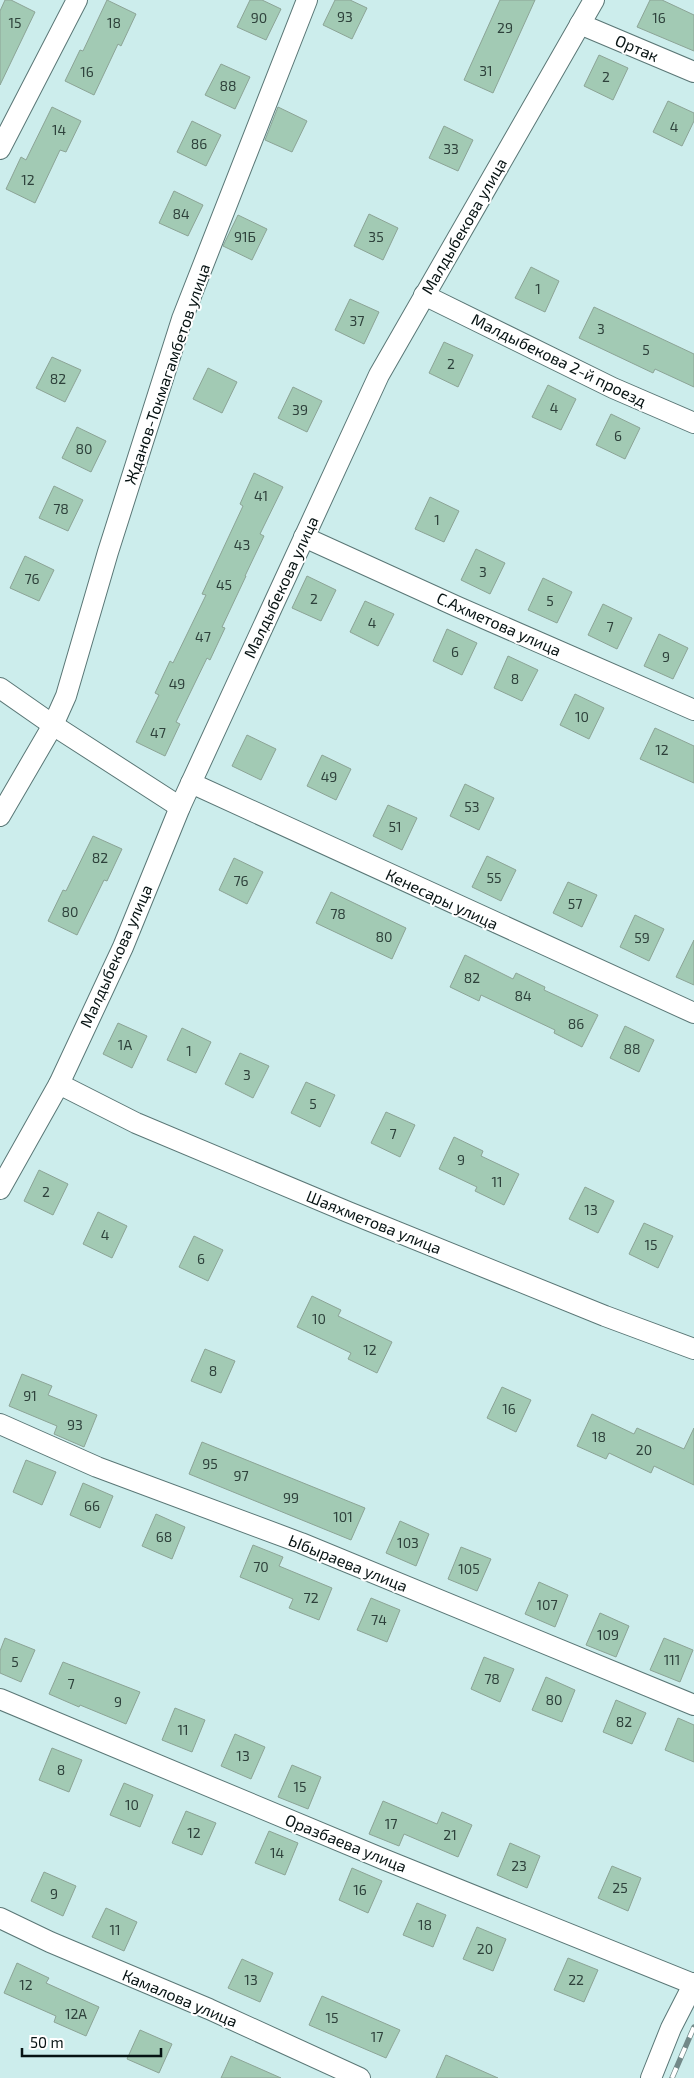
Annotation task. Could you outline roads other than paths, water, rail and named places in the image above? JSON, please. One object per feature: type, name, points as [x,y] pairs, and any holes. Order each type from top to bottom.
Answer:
[{"type":"street","points":[[0,149],[77,0]]},
{"type":"street","name":"Жданов-Токмагамбетов улица","points":[[0,816],[53,725],[66,696],[108,552],[182,319],[307,0]]},
{"type":"street","name":"Малдыбекова улица","points":[[0,1189],[59,1084],[123,947],[180,806],[378,375],[594,0]]},
{"type":"street","name":"Ортак","points":[[580,24],[694,72]]},
{"type":"street","name":"Малдыбекова 2-й проезд","points":[[424,295],[612,388],[694,423]]},
{"type":"street","name":"С.Ахметова улица","points":[[304,537],[458,607],[694,710]]},
{"type":"street","points":[[0,688],[53,725],[180,806]]},
{"type":"street","name":"Кенесары улица","points":[[191,783],[694,1013]]},
{"type":"street","name":"Шаяхметова улица","points":[[59,1084],[136,1123],[348,1212],[605,1316],[694,1349]]},
{"type":"street","name":"Ыбыраева улица","points":[[0,1424],[97,1467],[301,1543],[694,1704]]},
{"type":"street","name":"Оразбаева улица","points":[[0,1699],[356,1848],[694,1983]]},
{"type":"street","name":"Камалова улица","points":[[0,1918],[50,1942],[209,2009],[360,2078]]},
{"type":"street","points":[[651,2078],[671,2028],[694,1983]]},
{"type":"railway","points":[[672,2078],[694,2027]]}]
